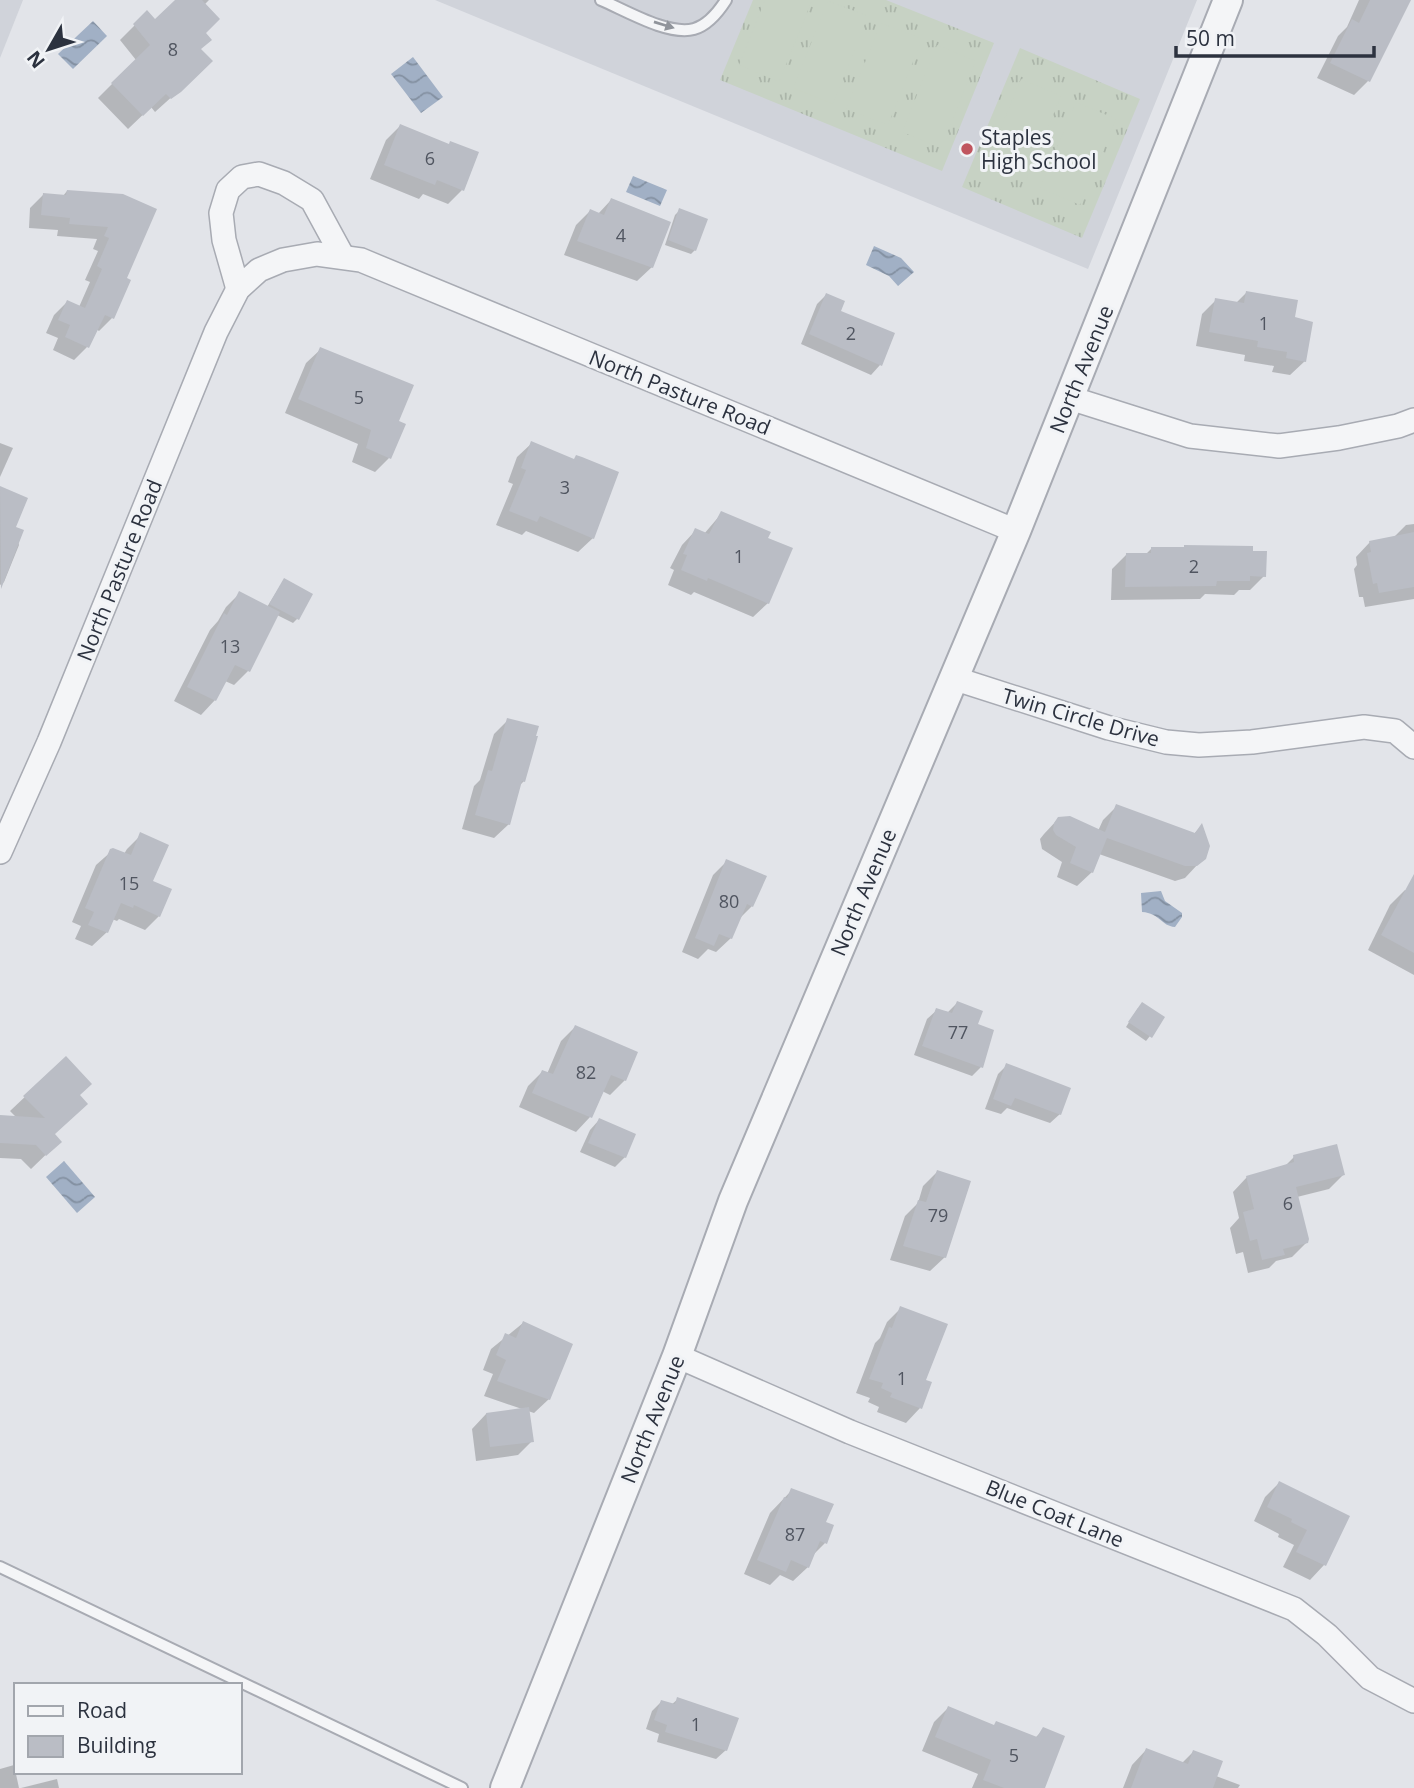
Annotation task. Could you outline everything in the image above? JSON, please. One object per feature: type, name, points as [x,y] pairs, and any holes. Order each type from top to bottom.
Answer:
[{"type":"street","name":"North Avenue","points":[[505,1788],[677,1356],[733,1201],[1016,531],[1228,0]]},
{"type":"street","points":[[238,289],[221,213],[229,190],[242,177],[259,174],[284,183],[312,200],[343,257]]},
{"type":"street","name":"North Pasture Road","points":[[0,852],[49,742],[216,332],[238,289],[259,270],[283,260],[317,254],[361,260],[1016,531]]},
{"type":"street","points":[[1070,398],[1190,436],[1279,446],[1339,438],[1398,426],[1414,420]]},
{"type":"street","name":"Twin Circle Drive","points":[[953,678],[1109,729],[1166,742],[1199,745],[1252,742],[1364,727],[1395,731],[1414,747]]},
{"type":"street","name":"Blue Coat Lane","points":[[677,1356],[850,1432],[1294,1609],[1327,1635],[1370,1678],[1414,1701]]},
{"type":"lane","points":[[601,0],[669,29],[695,29],[716,15],[726,0]]},
{"type":"lane","points":[[0,1567],[462,1788]]},
{"type":"shaded area","points":[[0,0],[23,0],[0,58]]},
{"type":"shaded area","name":"Staples High School","points":[[435,0],[1197,0],[1088,269]]},
{"type":"green space","points":[[753,0],[886,0],[994,43],[942,171],[720,80]]},
{"type":"green space","points":[[765,0],[812,0],[779,82],[739,65]]},
{"type":"green space","points":[[828,1],[868,16],[833,104],[793,88]]},
{"type":"green space","points":[[881,23],[922,39],[888,125],[846,109]]},
{"type":"green space","points":[[937,45],[976,61],[941,148],[902,132]]},
{"type":"green space","points":[[1020,48],[1140,99],[1082,238],[962,187]]},
{"type":"green space","points":[[1021,79],[1061,96],[1025,183],[985,166]]},
{"type":"green space","points":[[1076,102],[1116,119],[1080,205],[1040,188]]},
{"type":"water","points":[[93,21],[107,36],[73,69],[58,54]]},
{"type":"water","points":[[413,57],[443,97],[421,113],[391,74]]},
{"type":"water","points":[[633,176],[667,190],[660,206],[626,192]]},
{"type":"water","points":[[874,246],[901,258],[914,272],[898,286],[889,276],[866,265]]},
{"type":"water","points":[[1161,891],[1165,901],[1182,913],[1175,927],[1142,912],[1141,893]]},
{"type":"water","points":[[64,1161],[95,1197],[77,1213],[46,1177]]},
{"type":"building","points":[[175,0],[202,0],[220,19],[206,33],[212,40],[201,49],[213,61],[181,92],[171,99],[166,94],[143,116],[111,83],[150,45],[133,24],[147,10],[155,19]]},
{"type":"building","points":[[1370,0],[1411,0],[1370,82],[1330,63],[1352,19],[1359,23]]},
{"type":"building","points":[[400,124],[449,144],[450,141],[479,152],[464,191],[437,180],[435,185],[384,165]]},
{"type":"building","points":[[67,190],[123,194],[157,209],[127,278],[131,280],[114,319],[105,315],[89,348],[65,337],[70,325],[58,320],[67,300],[85,308],[102,269],[97,266],[109,238],[104,236],[108,227],[69,224],[70,218],[41,215],[43,193],[66,195]]},
{"type":"building","points":[[611,198],[671,222],[653,268],[577,241],[590,209],[604,215]]},
{"type":"building","points":[[679,208],[708,219],[696,251],[668,240]]},
{"type":"building","points":[[1246,291],[1298,300],[1295,317],[1313,322],[1306,362],[1286,358],[1287,352],[1257,347],[1258,341],[1209,332],[1215,298],[1244,303]]},
{"type":"building","points":[[826,293],[845,301],[841,311],[895,333],[882,366],[809,334]]},
{"type":"building","points":[[320,347],[414,385],[399,421],[406,424],[391,459],[366,448],[371,430],[298,399]]},
{"type":"building","points":[[531,441],[574,459],[576,455],[619,472],[594,539],[540,516],[537,522],[509,511],[526,470],[521,468]]},
{"type":"building","points":[[0,486],[28,498],[16,527],[24,530],[1,589]]},
{"type":"building","points":[[721,511],[771,532],[768,538],[793,548],[769,604],[708,578],[707,581],[681,570],[687,555],[683,554],[695,528],[709,534]]},
{"type":"building","points":[[1414,532],[1414,587],[1379,593],[1377,583],[1373,584],[1367,553],[1371,552],[1369,541]]},
{"type":"building","points":[[1253,546],[1253,551],[1267,551],[1266,577],[1250,576],[1250,581],[1217,581],[1216,586],[1125,587],[1126,553],[1151,553],[1151,547]]},
{"type":"building","points":[[284,578],[313,594],[299,620],[269,604]]},
{"type":"building","points":[[239,591],[280,612],[250,672],[235,665],[216,701],[187,687],[224,613],[227,615]]},
{"type":"building","points":[[507,718],[539,726],[525,782],[522,781],[510,825],[475,815],[488,770],[492,771]]},
{"type":"building","points":[[1116,804],[1195,833],[1202,823],[1210,846],[1206,859],[1197,866],[1185,866],[1107,838],[1093,873],[1070,863],[1076,847],[1056,835],[1053,830],[1058,817],[1070,816],[1105,832]]},
{"type":"building","points":[[140,832],[169,845],[153,881],[172,889],[160,917],[134,905],[133,908],[121,903],[108,933],[88,925],[94,912],[85,908],[110,849],[131,855]]},
{"type":"building","points":[[726,859],[767,876],[753,907],[747,904],[732,939],[719,934],[714,946],[695,938]]},
{"type":"building","points":[[1414,874],[1414,953],[1381,935]]},
{"type":"building","points":[[957,1001],[983,1011],[978,1024],[994,1030],[983,1068],[922,1046],[936,1008],[952,1013]]},
{"type":"building","points":[[1142,1002],[1165,1017],[1152,1038],[1128,1022]]},
{"type":"building","points":[[575,1025],[638,1052],[626,1081],[611,1075],[592,1118],[532,1093],[542,1070],[553,1074]]},
{"type":"building","points":[[66,1056],[92,1084],[80,1095],[88,1104],[55,1134],[62,1142],[46,1156],[36,1145],[0,1143],[0,1115],[45,1118],[23,1096]]},
{"type":"building","points":[[1006,1063],[1071,1088],[1061,1115],[1015,1098],[1011,1106],[993,1099]]},
{"type":"building","points":[[599,1118],[636,1134],[626,1158],[588,1143]]},
{"type":"building","points":[[1337,1144],[1345,1175],[1296,1187],[1308,1243],[1283,1249],[1285,1255],[1262,1260],[1257,1239],[1250,1241],[1243,1212],[1254,1209],[1246,1176],[1294,1162],[1293,1155]]},
{"type":"building","points":[[937,1170],[971,1181],[946,1258],[903,1246],[918,1200],[926,1202]]},
{"type":"building","points":[[900,1306],[948,1324],[926,1380],[932,1382],[922,1409],[890,1397],[892,1393],[881,1388],[883,1383],[869,1379]]},
{"type":"building","points":[[523,1321],[573,1344],[550,1400],[497,1381],[506,1360],[496,1355],[505,1333],[516,1338]]},
{"type":"building","points":[[529,1407],[534,1442],[490,1447],[486,1413]]},
{"type":"building","points":[[1279,1481],[1350,1516],[1326,1566],[1296,1552],[1307,1530],[1267,1507]]},
{"type":"building","points":[[791,1488],[834,1504],[826,1522],[834,1525],[827,1544],[820,1541],[809,1568],[791,1560],[786,1572],[757,1560],[784,1497],[787,1498]]},
{"type":"building","points":[[677,1697],[739,1718],[727,1751],[665,1732],[667,1725],[654,1720],[661,1700],[675,1704]]},
{"type":"building","points":[[948,1706],[994,1725],[996,1721],[1037,1737],[1043,1727],[1065,1736],[1045,1788],[1004,1788],[983,1780],[991,1760],[935,1737]]},
{"type":"building","points":[[1146,1748],[1188,1764],[1193,1750],[1223,1761],[1213,1788],[1131,1788]]},
{"type":"place","name":"Staples High School","points":[[967,149]]}]
